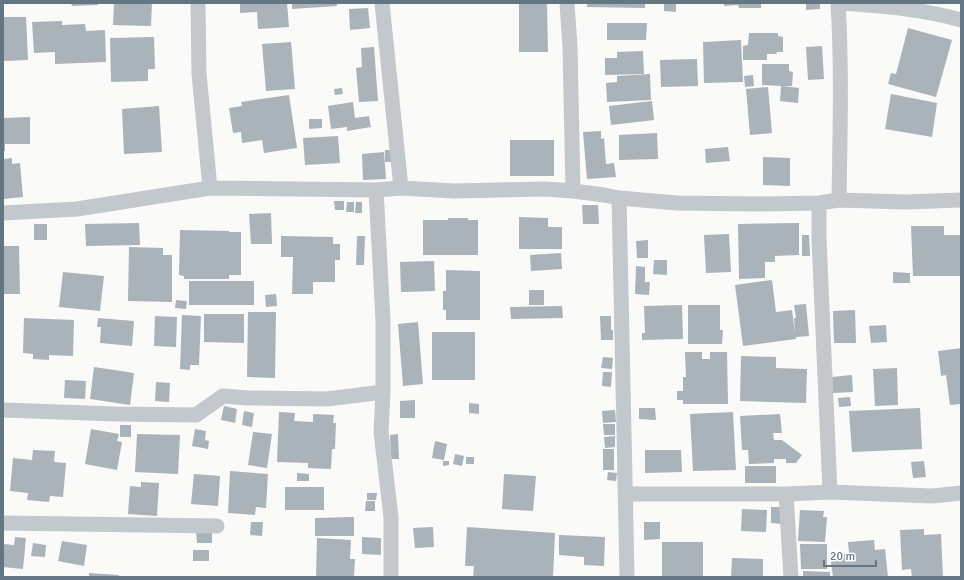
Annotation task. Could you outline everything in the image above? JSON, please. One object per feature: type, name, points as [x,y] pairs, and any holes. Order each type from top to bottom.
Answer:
[{"type":"street","points":[[198,3],[199,74],[210,188]]},
{"type":"street","points":[[382,3],[401,188]]},
{"type":"street","points":[[567,3],[570,47],[573,191]]},
{"type":"street","points":[[838,3],[840,34],[839,200]]},
{"type":"street","points":[[842,3],[891,7],[939,14],[953,13]]},
{"type":"street","points":[[3,213],[77,209],[210,188],[376,190],[401,188],[454,191],[546,189],[677,203],[756,204],[819,203],[839,200],[906,202],[961,200]]},
{"type":"street","points":[[376,190],[383,320],[383,392],[381,432],[391,517],[391,577]]},
{"type":"street","points":[[619,198],[627,577]]},
{"type":"street","points":[[819,203],[819,238],[830,492]]},
{"type":"street","points":[[3,410],[116,414],[196,414],[223,396],[248,398],[327,399],[383,392]]},
{"type":"street","points":[[625,494],[786,494],[830,492],[932,496],[961,493]]},
{"type":"street","points":[[786,494],[791,577]]},
{"type":"street","points":[[3,523],[217,526]]},
{"type":"building","points":[[71,3],[98,3],[98,5],[72,6]]},
{"type":"building","points":[[114,3],[152,3],[151,26],[113,25]]},
{"type":"building","points":[[240,3],[287,3],[289,27],[258,29],[257,12],[240,13]]},
{"type":"building","points":[[292,3],[337,3],[337,6],[292,9]]},
{"type":"building","points":[[519,3],[547,3],[548,52],[519,52]]},
{"type":"building","points":[[587,3],[645,3],[645,8],[587,7]]},
{"type":"building","points":[[664,3],[676,3],[676,12],[664,11]]},
{"type":"building","points":[[724,3],[761,3],[761,8],[739,8],[738,5],[724,6]]},
{"type":"building","points":[[806,3],[820,3],[820,9],[806,10]]},
{"type":"building","points":[[368,8],[370,28],[350,30],[349,9]]},
{"type":"building","points":[[3,17],[26,17],[28,60],[3,61]]},
{"type":"building","points":[[62,21],[62,25],[85,24],[86,31],[105,30],[106,62],[55,64],[55,52],[34,53],[32,22]]},
{"type":"building","points":[[607,23],[647,23],[646,40],[607,40]]},
{"type":"building","points":[[908,28],[952,40],[936,97],[888,84],[891,73],[896,74]]},
{"type":"building","points":[[749,33],[778,33],[778,36],[783,37],[783,52],[776,52],[777,54],[767,54],[767,60],[743,60],[743,46],[748,45]]},
{"type":"building","points":[[154,37],[155,69],[148,69],[148,81],[111,82],[110,38]]},
{"type":"building","points":[[741,40],[743,82],[704,83],[703,42]]},
{"type":"building","points":[[291,42],[295,89],[266,91],[262,44]]},
{"type":"building","points":[[822,46],[824,79],[808,80],[806,47]]},
{"type":"building","points":[[374,47],[378,101],[359,102],[356,68],[362,67],[361,48]]},
{"type":"building","points":[[643,51],[644,74],[605,75],[605,58],[617,58],[617,52]]},
{"type":"building","points":[[697,59],[698,86],[661,87],[660,60]]},
{"type":"building","points":[[762,64],[789,64],[789,71],[793,72],[792,86],[783,86],[799,88],[798,103],[780,101],[781,86],[762,85]]},
{"type":"building","points":[[650,74],[651,100],[607,102],[606,83],[617,82],[617,76]]},
{"type":"building","points":[[753,75],[754,86],[745,87],[744,76]]},
{"type":"building","points":[[768,87],[772,133],[750,135],[746,89]]},
{"type":"building","points":[[342,88],[343,94],[335,95],[334,89]]},
{"type":"building","points":[[891,94],[937,103],[932,137],[885,129]]},
{"type":"building","points":[[289,95],[297,148],[264,153],[262,140],[242,143],[241,132],[233,133],[229,108],[242,106],[241,102]]},
{"type":"building","points":[[652,101],[654,120],[611,125],[609,106]]},
{"type":"building","points":[[353,102],[355,118],[369,116],[371,127],[347,131],[347,127],[331,129],[328,106]]},
{"type":"building","points":[[159,106],[162,152],[124,154],[122,109]]},
{"type":"building","points":[[30,117],[30,144],[5,144],[5,151],[3,151],[3,118]]},
{"type":"building","points":[[309,119],[322,119],[322,128],[309,129]]},
{"type":"building","points":[[601,131],[601,139],[604,138],[606,164],[614,163],[616,177],[587,179],[583,132]]},
{"type":"building","points":[[657,133],[658,159],[619,160],[619,135]]},
{"type":"building","points":[[338,136],[340,163],[305,165],[303,138]]},
{"type":"building","points":[[510,140],[554,140],[554,176],[510,176]]},
{"type":"building","points":[[728,147],[730,161],[706,163],[705,149]]},
{"type":"building","points":[[385,150],[393,150],[393,162],[385,162]]},
{"type":"building","points":[[384,152],[386,179],[363,180],[362,154]]},
{"type":"building","points":[[763,157],[790,158],[790,186],[763,185]]},
{"type":"building","points":[[12,158],[12,164],[20,163],[23,197],[3,199],[3,159]]},
{"type":"building","points":[[334,201],[344,201],[344,210],[335,210]]},
{"type":"building","points":[[347,202],[354,202],[354,212],[346,212]]},
{"type":"building","points":[[356,202],[362,202],[362,213],[355,213]]},
{"type":"building","points":[[582,205],[598,205],[599,224],[583,224]]},
{"type":"building","points":[[271,213],[272,244],[251,244],[249,214]]},
{"type":"building","points":[[519,217],[548,218],[548,227],[562,227],[562,249],[519,249]]},
{"type":"building","points":[[448,218],[468,218],[468,220],[478,220],[478,255],[423,255],[423,220],[448,220]]},
{"type":"building","points":[[139,223],[140,245],[86,246],[85,224]]},
{"type":"building","points":[[799,223],[799,255],[775,256],[775,262],[765,262],[765,278],[739,279],[738,224]]},
{"type":"building","points":[[34,224],[47,224],[47,240],[34,240]]},
{"type":"building","points":[[911,226],[944,226],[944,235],[961,235],[961,276],[913,276]]},
{"type":"building","points":[[180,230],[241,232],[241,275],[229,275],[229,279],[184,279],[184,276],[179,275]]},
{"type":"building","points":[[729,234],[731,272],[706,273],[704,235]]},
{"type":"building","points":[[802,235],[809,235],[810,256],[802,256]]},
{"type":"building","points":[[281,236],[333,237],[333,244],[340,244],[340,260],[335,260],[335,282],[313,282],[313,294],[292,294],[293,257],[281,257]]},
{"type":"building","points":[[357,236],[365,236],[364,265],[356,265]]},
{"type":"building","points":[[648,240],[648,258],[637,258],[636,241]]},
{"type":"building","points":[[3,246],[19,246],[20,294],[3,294]]},
{"type":"building","points":[[129,247],[163,248],[163,255],[172,255],[172,302],[128,301]]},
{"type":"building","points":[[561,253],[562,269],[531,271],[530,255]]},
{"type":"building","points":[[654,260],[667,260],[667,275],[653,274]]},
{"type":"building","points":[[434,261],[435,291],[401,292],[400,262]]},
{"type":"building","points":[[636,266],[645,267],[645,282],[650,282],[649,295],[635,294]]},
{"type":"building","points":[[446,270],[480,271],[480,320],[446,320],[446,310],[443,310],[443,291],[446,291]]},
{"type":"building","points":[[63,272],[104,276],[100,311],[59,307]]},
{"type":"building","points":[[893,272],[910,273],[910,283],[893,283]]},
{"type":"building","points":[[772,280],[776,312],[792,310],[795,333],[794,318],[796,318],[794,305],[806,304],[809,336],[743,346],[735,285]]},
{"type":"building","points":[[189,281],[254,281],[254,305],[189,305]]},
{"type":"building","points":[[529,290],[544,290],[544,305],[529,305]]},
{"type":"building","points":[[276,294],[277,306],[266,307],[265,295]]},
{"type":"building","points":[[176,300],[187,301],[186,309],[175,308]]},
{"type":"building","points":[[682,305],[683,339],[642,340],[642,333],[645,333],[644,306]]},
{"type":"building","points":[[688,305],[720,305],[720,330],[723,330],[722,344],[688,344]]},
{"type":"building","points":[[562,306],[563,318],[511,319],[510,307]]},
{"type":"building","points":[[855,310],[856,343],[834,343],[833,311]]},
{"type":"building","points":[[248,312],[276,312],[275,378],[247,377]]},
{"type":"building","points":[[204,314],[244,314],[244,343],[204,342]]},
{"type":"building","points":[[182,315],[201,316],[199,365],[190,365],[190,370],[180,369]]},
{"type":"building","points":[[155,316],[177,317],[176,347],[154,346]]},
{"type":"building","points":[[600,316],[611,316],[613,340],[601,340]]},
{"type":"building","points":[[24,318],[74,320],[73,356],[49,355],[49,360],[33,359],[33,354],[23,353]]},
{"type":"building","points":[[98,318],[134,321],[132,346],[100,343],[101,327],[97,327]]},
{"type":"building","points":[[418,322],[423,384],[403,386],[398,324]]},
{"type":"building","points":[[886,325],[887,342],[871,343],[869,326]]},
{"type":"building","points":[[432,332],[475,332],[475,380],[432,380]]},
{"type":"building","points":[[961,348],[961,404],[950,405],[946,375],[941,376],[938,351]]},
{"type":"building","points":[[685,352],[702,352],[702,359],[710,359],[710,352],[727,352],[728,404],[683,404],[683,400],[677,400],[677,391],[683,391],[683,377],[686,377]]},
{"type":"building","points":[[741,356],[776,357],[776,368],[807,369],[806,403],[740,401]]},
{"type":"building","points":[[603,357],[613,358],[612,369],[601,368]]},
{"type":"building","points":[[94,367],[134,373],[130,405],[90,399]]},
{"type":"building","points":[[897,368],[898,405],[875,406],[873,369]]},
{"type":"building","points":[[603,372],[612,372],[611,387],[602,386]]},
{"type":"building","points":[[852,375],[853,392],[833,393],[832,377]]},
{"type":"building","points":[[65,380],[86,381],[85,399],[64,398]]},
{"type":"building","points":[[156,382],[170,383],[169,402],[155,401]]},
{"type":"building","points":[[850,397],[851,406],[839,407],[838,398]]},
{"type":"building","points":[[415,400],[415,418],[400,418],[400,401]]},
{"type":"building","points":[[469,403],[479,404],[479,414],[469,413]]},
{"type":"building","points":[[224,406],[237,409],[235,423],[221,420]]},
{"type":"building","points":[[639,408],[655,408],[656,420],[639,419]]},
{"type":"building","points":[[920,408],[922,449],[852,452],[849,411]]},
{"type":"building","points":[[615,410],[616,422],[603,423],[602,411]]},
{"type":"building","points":[[244,411],[254,413],[252,427],[242,425]]},
{"type":"building","points":[[279,412],[295,413],[294,421],[313,422],[313,414],[334,415],[333,423],[336,423],[335,449],[332,449],[331,469],[308,468],[308,463],[277,462]]},
{"type":"building","points":[[733,412],[736,470],[693,471],[690,414]]},
{"type":"building","points":[[780,414],[782,433],[773,433],[774,440],[782,440],[802,455],[796,463],[786,463],[786,459],[774,459],[774,463],[749,464],[748,450],[742,450],[740,416]]},
{"type":"building","points":[[603,424],[615,424],[615,435],[604,435]]},
{"type":"building","points":[[120,425],[131,425],[131,437],[120,437]]},
{"type":"building","points":[[91,429],[119,434],[117,441],[122,442],[117,470],[85,464]]},
{"type":"building","points":[[195,429],[206,431],[205,440],[209,441],[208,449],[192,446]]},
{"type":"building","points":[[253,432],[272,434],[267,468],[248,465]]},
{"type":"building","points":[[137,434],[180,435],[178,474],[135,472]]},
{"type":"building","points":[[398,434],[399,459],[391,459],[390,435]]},
{"type":"building","points":[[615,436],[615,447],[605,448],[604,437]]},
{"type":"building","points":[[435,441],[447,444],[444,460],[432,458]]},
{"type":"building","points":[[603,449],[614,449],[614,470],[603,470]]},
{"type":"building","points":[[33,450],[55,451],[54,462],[66,463],[63,497],[50,496],[49,502],[27,500],[28,493],[10,491],[13,458],[32,460]]},
{"type":"building","points":[[645,450],[681,450],[682,472],[645,473]]},
{"type":"building","points":[[455,454],[464,456],[462,466],[453,464]]},
{"type":"building","points":[[466,457],[474,457],[474,464],[466,464]]},
{"type":"building","points":[[443,461],[449,461],[449,465],[443,466]]},
{"type":"building","points":[[924,461],[926,477],[913,478],[911,462]]},
{"type":"building","points":[[745,466],[776,466],[776,483],[745,483]]},
{"type":"building","points":[[230,471],[268,474],[266,508],[256,507],[255,515],[228,513]]},
{"type":"building","points":[[608,472],[617,473],[616,481],[607,480]]},
{"type":"building","points":[[297,473],[309,474],[309,481],[297,481]]},
{"type":"building","points":[[194,474],[220,476],[218,506],[191,504]]},
{"type":"building","points":[[504,474],[536,476],[533,511],[502,509]]},
{"type":"building","points":[[141,482],[159,483],[157,516],[128,514],[130,486],[141,487]]},
{"type":"building","points":[[285,487],[324,487],[324,510],[285,510]]},
{"type":"building","points":[[367,493],[377,493],[376,500],[367,500]]},
{"type":"building","points":[[366,501],[375,501],[375,511],[365,511]]},
{"type":"building","points":[[771,507],[783,507],[783,524],[771,523]]},
{"type":"building","points":[[742,509],[767,510],[766,532],[741,531]]},
{"type":"building","points":[[800,510],[824,511],[823,517],[827,517],[825,542],[798,541]]},
{"type":"building","points":[[354,517],[354,536],[315,536],[315,518]]},
{"type":"building","points":[[251,522],[263,522],[262,536],[250,535]]},
{"type":"building","points":[[644,522],[660,522],[660,539],[644,540]]},
{"type":"building","points":[[433,527],[434,547],[415,548],[413,528]]},
{"type":"building","points":[[467,527],[555,533],[553,577],[473,577],[474,566],[465,566]]},
{"type":"building","points":[[212,528],[212,543],[197,543],[196,529]]},
{"type":"building","points":[[924,529],[924,535],[941,534],[943,577],[912,577],[911,569],[902,570],[900,530]]},
{"type":"building","points":[[559,535],[605,537],[604,566],[584,565],[584,557],[559,555]]},
{"type":"building","points":[[15,537],[26,538],[23,569],[3,567],[3,544],[14,545]]},
{"type":"building","points":[[362,537],[381,538],[381,555],[362,554]]},
{"type":"building","points":[[317,538],[351,540],[350,559],[355,559],[354,577],[316,577]]},
{"type":"building","points":[[874,540],[875,550],[885,549],[888,577],[833,577],[830,555],[849,553],[848,542]]},
{"type":"building","points":[[62,541],[87,545],[84,566],[58,561]]},
{"type":"building","points":[[662,542],[703,542],[703,577],[662,577]]},
{"type":"building","points":[[33,543],[46,545],[45,557],[31,556]]},
{"type":"building","points":[[800,544],[827,544],[827,569],[801,569]]},
{"type":"building","points":[[193,550],[209,550],[209,561],[193,561]]},
{"type":"building","points":[[732,558],[763,559],[763,577],[731,577]]},
{"type":"building","points":[[803,571],[830,572],[830,577],[803,577]]},
{"type":"building","points":[[89,573],[119,575],[119,577],[89,577]]}]
